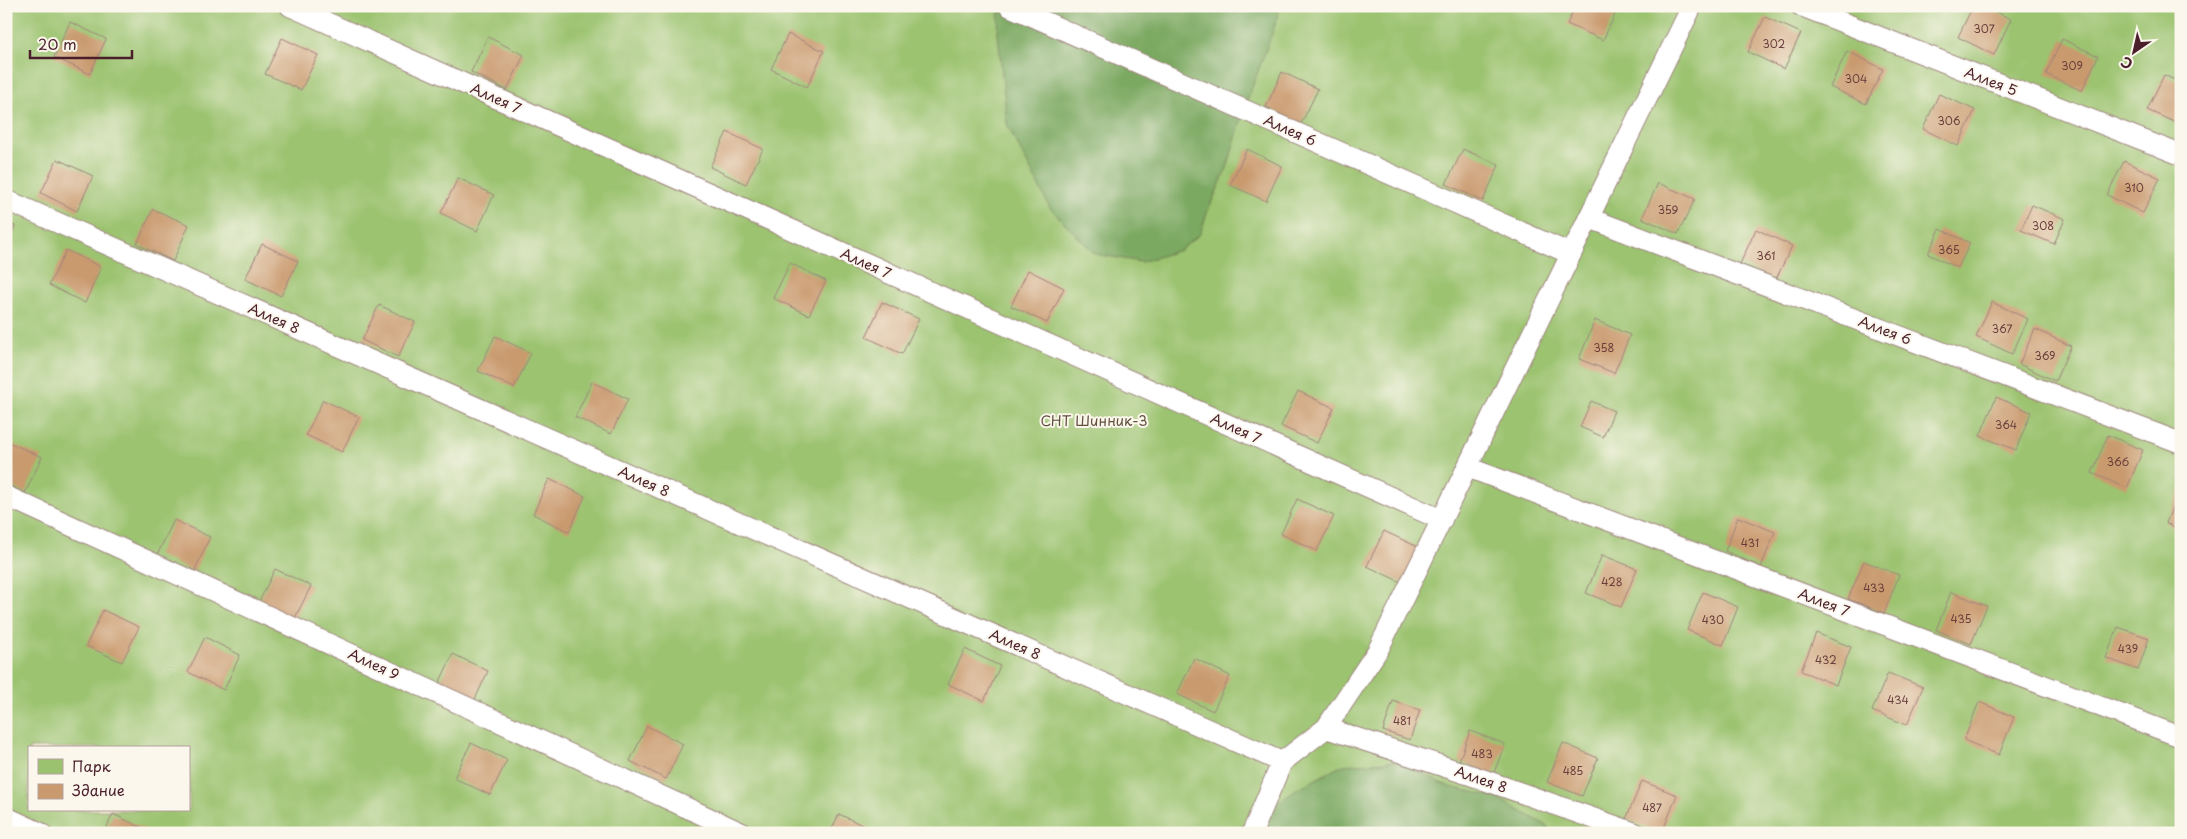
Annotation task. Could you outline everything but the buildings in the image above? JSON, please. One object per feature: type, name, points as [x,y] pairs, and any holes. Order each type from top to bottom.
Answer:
[{"type":"lane","name":"Аллея 7","points":[[290,6],[1442,520]]},
{"type":"lane","name":"Аллея 6","points":[[1009,6],[1571,254]]},
{"type":"lane","points":[[1252,833],[1282,762],[1326,728],[1378,650],[1692,6]]},
{"type":"lane","name":"Аллея 5","points":[[1801,6],[2181,155]]},
{"type":"lane","name":"Аллея 8","points":[[6,200],[1282,762]]},
{"type":"lane","name":"Аллея 6","points":[[1589,218],[2181,443]]},
{"type":"lane","name":"Аллея 7","points":[[1467,467],[2181,736]]},
{"type":"lane","name":"Аллея 9","points":[[6,496],[742,833]]},
{"type":"lane","name":"Аллея 8","points":[[1326,728],[1473,776],[1635,833]]},
{"type":"lane","points":[[6,817],[41,833]]},
{"type":"green space","name":"СНТ Шинник-3","points":[[6,6],[2181,6],[2181,833],[6,833]]},
{"type":"green space","points":[[999,6],[1280,6],[1275,25],[1246,104],[1227,168],[1208,210],[1200,234],[1180,250],[1141,262],[1095,254],[1050,208],[1007,124],[998,34]]},
{"type":"green space","points":[[1396,761],[1450,787],[1495,797],[1546,825],[1552,833],[1236,833],[1238,829],[1295,790],[1343,765]]}]
